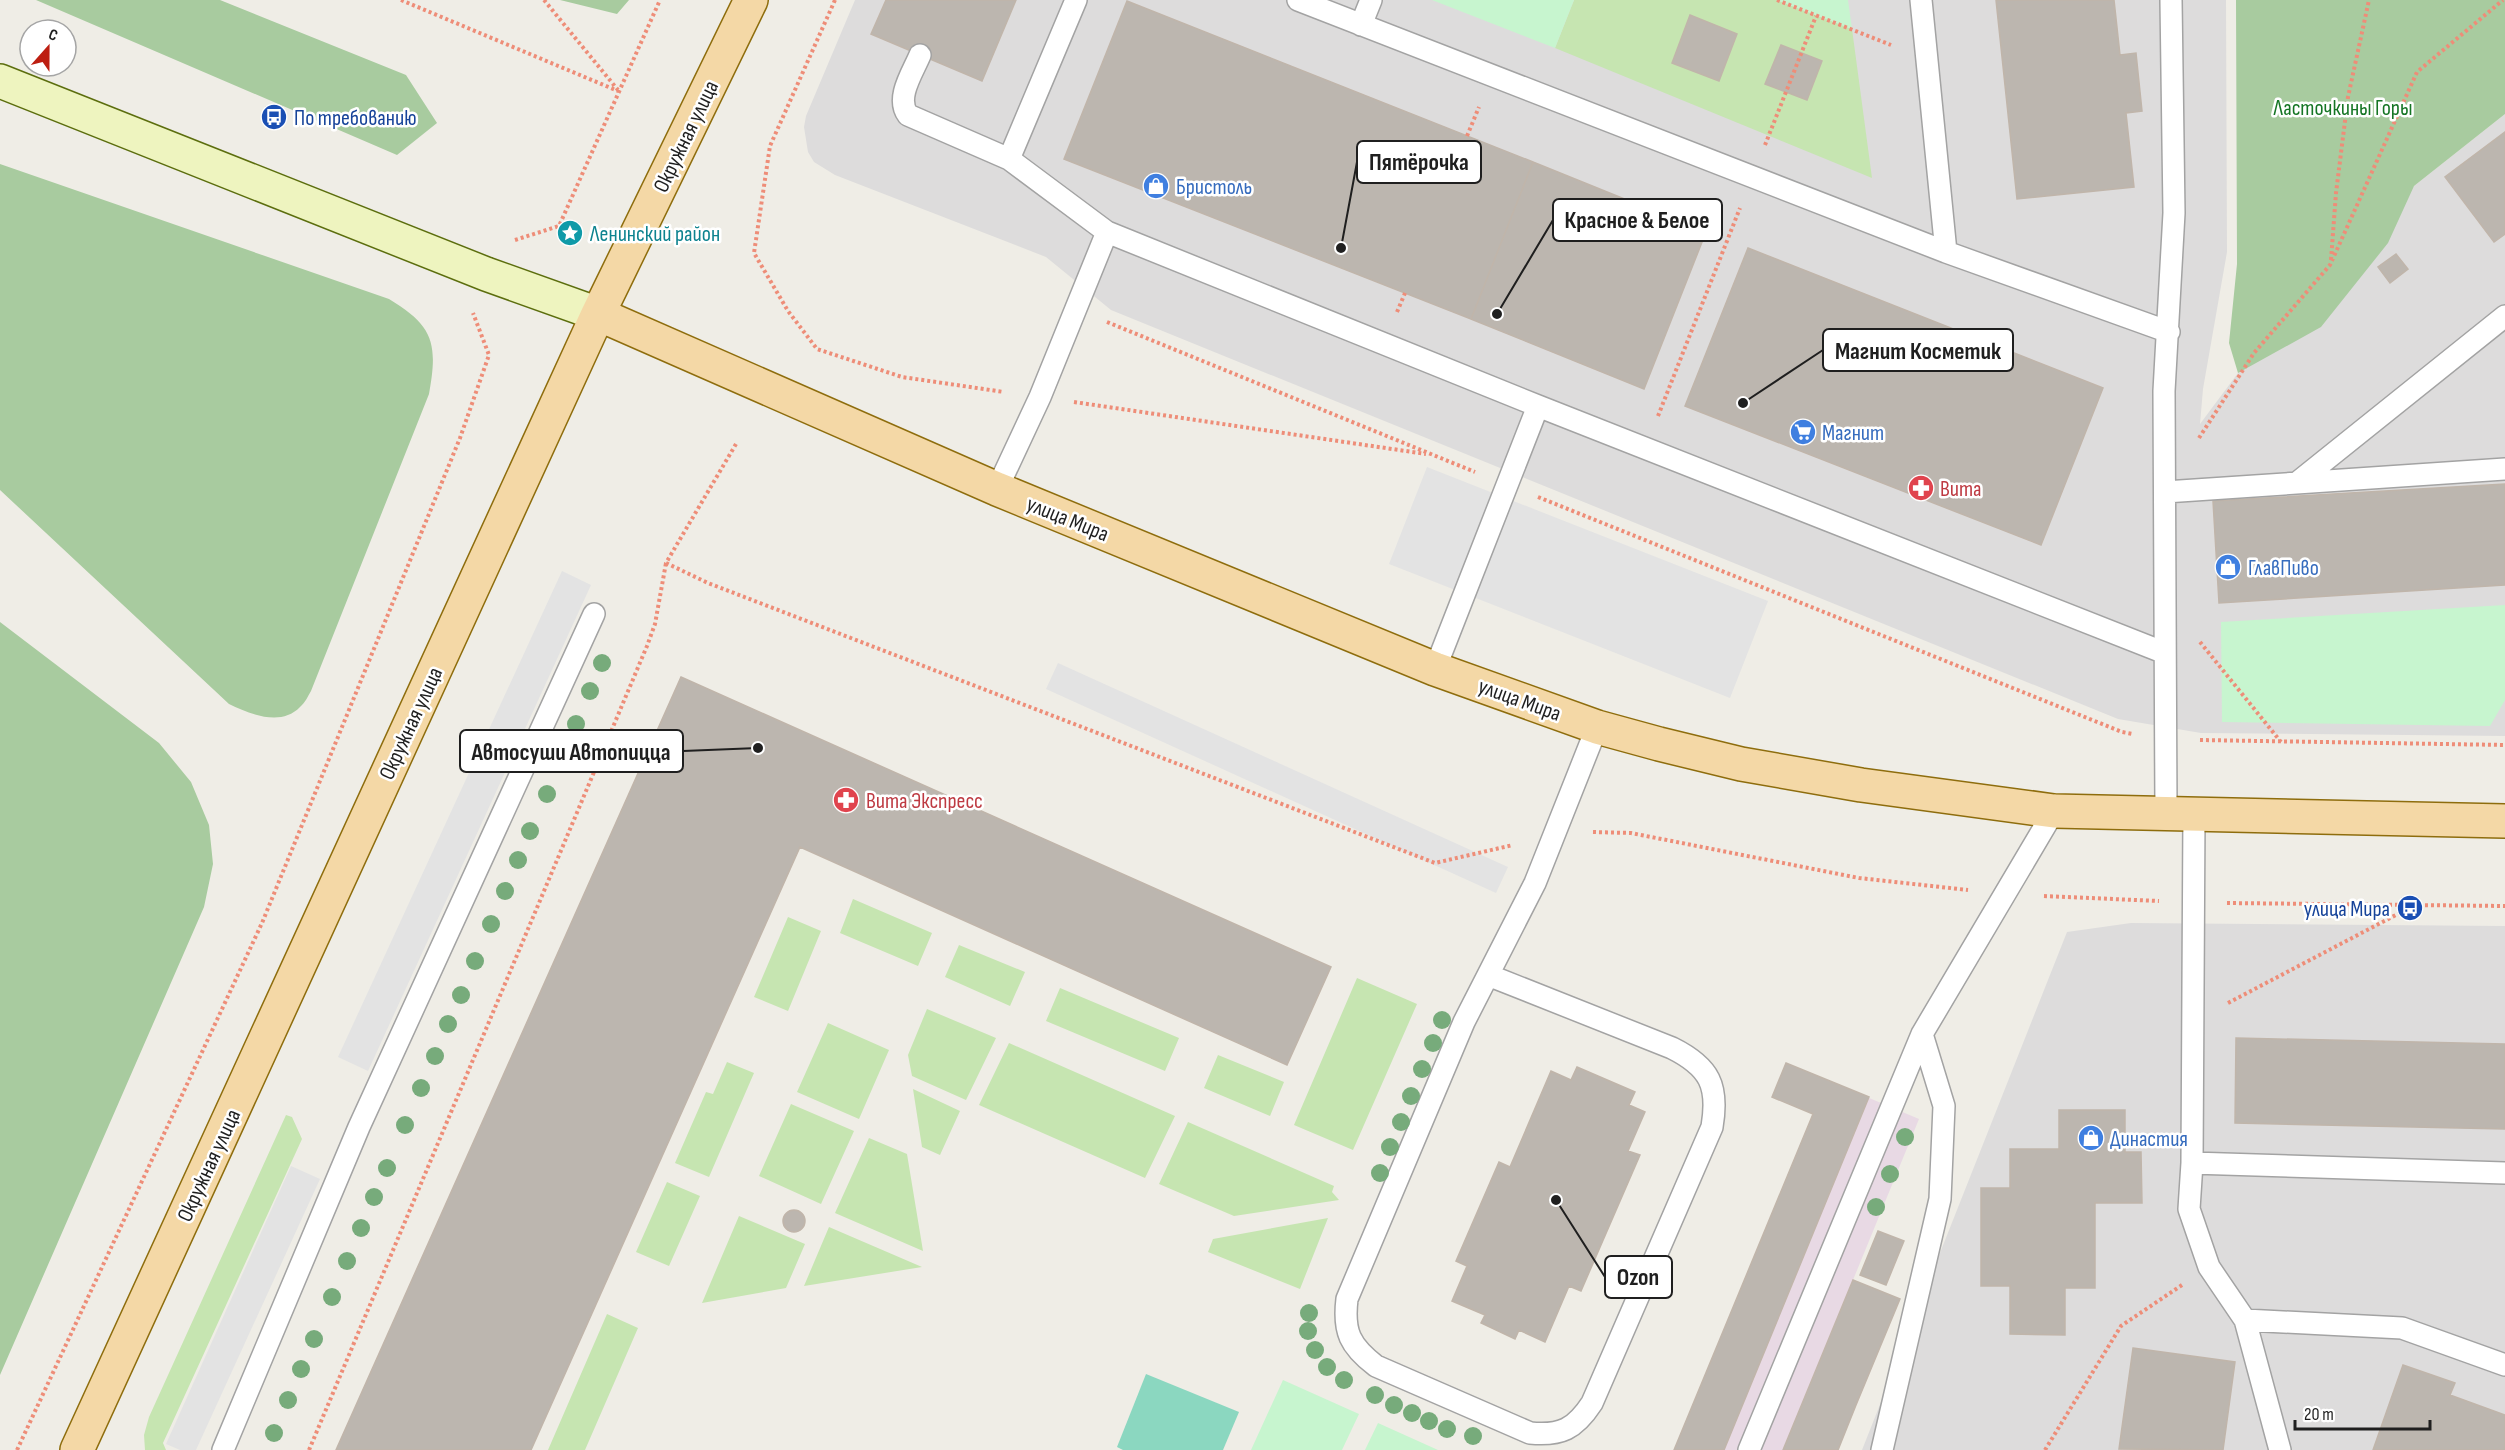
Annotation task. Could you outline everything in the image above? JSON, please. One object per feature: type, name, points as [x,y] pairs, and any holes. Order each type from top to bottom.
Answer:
[{"type":"main road","name":"Окружная улица","points":[[76,1450],[598,314],[751,0]]},
{"type":"main road","points":[[0,81],[486,274],[598,314]]},
{"type":"main road","name":"улица Мира","points":[[598,314],[997,489],[1435,669],[1597,727],[1740,764],[1861,785],[2054,811],[2505,821]]},
{"type":"lane","points":[[1010,159],[1077,0]]},
{"type":"lane","points":[[1298,0],[1946,252],[2169,332]]},
{"type":"lane","points":[[1361,25],[1371,0]]},
{"type":"lane","points":[[1921,0],[1946,252]]},
{"type":"lane","points":[[2171,0],[2174,213],[2164,391],[2166,740],[2180,813],[2193,1022],[2192,1162],[2189,1209],[2209,1267],[2245,1320],[2280,1450]]},
{"type":"lane","points":[[920,55],[903,95],[904,109],[908,115],[1010,159],[1107,232],[1538,406],[2165,653]]},
{"type":"lane","points":[[997,489],[1041,397],[1107,232]]},
{"type":"lane","points":[[2298,482],[2505,316]]},
{"type":"lane","points":[[1435,669],[1538,406]]},
{"type":"lane","points":[[2165,492],[2505,469]]},
{"type":"lane","points":[[223,1450],[359,1127],[594,614]]},
{"type":"lane","points":[[1488,975],[1690,1057],[1705,1070],[1713,1088],[1715,1110],[1712,1127],[1592,1403],[1582,1418],[1566,1431],[1546,1435],[1530,1433],[1376,1365],[1361,1354],[1349,1336],[1345,1319],[1347,1299],[1464,1022],[1488,975],[1535,883],[1597,727]]},
{"type":"lane","points":[[1749,1450],[1922,1034],[2054,811]]},
{"type":"lane","points":[[1882,1450],[1940,1199],[1944,1106],[1922,1034]]},
{"type":"lane","points":[[2192,1162],[2505,1173]]},
{"type":"lane","points":[[2245,1320],[2402,1328],[2505,1365]]},
{"type":"path","points":[[401,0],[618,90]]},
{"type":"path","points":[[544,0],[618,90]]},
{"type":"path","points":[[508,242],[559,226],[660,0]]},
{"type":"path","points":[[835,0],[770,146],[754,253],[788,310],[817,349],[902,377],[1432,455]]},
{"type":"path","points":[[2330,265],[2348,97],[2368,0]]},
{"type":"path","points":[[2165,492],[2254,353],[2330,265],[2417,72],[2503,0]]},
{"type":"path","points":[[1780,1],[1927,59]]},
{"type":"path","points":[[1645,447],[1816,16]]},
{"type":"path","points":[[17,1450],[262,922],[460,438],[489,355],[472,309]]},
{"type":"path","points":[[1076,310],[2122,732],[2166,740],[2505,745]]},
{"type":"path","points":[[309,1450],[647,646],[655,624],[666,563],[736,444]]},
{"type":"path","points":[[666,563],[720,588],[1435,863],[1522,843],[1556,831]]},
{"type":"path","points":[[2165,600],[2281,742]]},
{"type":"path","points":[[2193,1022],[2415,904]]},
{"type":"path","points":[[2045,1450],[2121,1326],[2209,1267]]},
{"type":"shaded area","points":[[855,0],[2226,0],[2227,252],[2203,389],[2200,424],[2238,373],[2414,186],[2505,114],[2505,736],[2201,733],[2118,719],[1111,310],[1046,257],[835,175],[814,162],[808,152],[804,127],[806,116]]},
{"type":"shaded area","points":[[1427,467],[1768,601],[1730,698],[1389,564]]},
{"type":"shaded area","points":[[562,571],[591,585],[368,1071],[338,1057]]},
{"type":"shaded area","points":[[1058,663],[1508,867],[1496,893],[1046,689]]},
{"type":"shaded area","points":[[2131,923],[2505,926],[2505,1450],[1862,1450],[2067,932]]},
{"type":"shaded area","points":[[1786,1063],[1919,1119],[1853,1280],[1900,1299],[1838,1450],[1674,1450],[1813,1114],[1772,1097]]},
{"type":"shaded area","points":[[291,1166],[320,1179],[196,1450],[180,1450],[166,1444]]},
{"type":"green space","points":[[36,0],[220,0],[406,75],[437,123],[397,155]]},
{"type":"green space","points":[[560,0],[629,0],[617,14]]},
{"type":"green space","points":[[1432,0],[1574,0],[1555,48]]},
{"type":"green space","points":[[1574,0],[1777,0],[1852,29],[1872,178],[1555,48]]},
{"type":"green space","points":[[1777,0],[1848,0],[1852,29]]},
{"type":"green space","name":"Ласточкины Горы","points":[[2236,0],[2505,0],[2505,114],[2414,186],[2388,243],[2321,327],[2238,373],[2229,343],[2237,264]]},
{"type":"green space","points":[[0,164],[389,299],[416,318],[424,328],[432,349],[433,362],[429,394],[311,691],[303,704],[292,713],[265,717],[229,704],[0,490]]},
{"type":"green space","points":[[2505,605],[2505,700],[2490,726],[2222,722],[2221,622]]},
{"type":"green space","points":[[0,622],[159,743],[191,782],[209,825],[213,864],[204,907],[0,1375]]},
{"type":"green space","points":[[853,899],[932,933],[918,966],[840,933]]},
{"type":"green space","points":[[788,917],[821,931],[788,1011],[754,997]]},
{"type":"green space","points":[[959,945],[1025,972],[1010,1006],[945,977]]},
{"type":"green space","points":[[1357,978],[1417,1004],[1353,1150],[1294,1125]]},
{"type":"green space","points":[[1060,988],[1179,1038],[1165,1071],[1046,1021]]},
{"type":"green space","points":[[927,1009],[996,1038],[966,1100],[912,1076],[908,1055]]},
{"type":"green space","points":[[828,1023],[889,1050],[859,1119],[797,1092]]},
{"type":"green space","points":[[1009,1043],[1175,1116],[1145,1178],[979,1105]]},
{"type":"green space","points":[[1218,1055],[1284,1082],[1270,1116],[1204,1088]]},
{"type":"green space","points":[[727,1062],[754,1073],[709,1177],[675,1163],[706,1092],[713,1094]]},
{"type":"green space","points":[[913,1089],[960,1111],[940,1155],[922,1147]]},
{"type":"green space","points":[[791,1104],[854,1131],[821,1204],[759,1176]]},
{"type":"green space","points":[[286,1115],[292,1117],[302,1139],[163,1443],[166,1450],[145,1450],[144,1435],[149,1417]]},
{"type":"green space","points":[[1188,1122],[1334,1186],[1332,1192],[1339,1200],[1234,1216],[1159,1184]]},
{"type":"green space","points":[[869,1138],[907,1154],[923,1251],[835,1213]]},
{"type":"green space","points":[[667,1182],[700,1196],[669,1266],[636,1252]]},
{"type":"green space","points":[[739,1216],[805,1244],[786,1288],[702,1303]]},
{"type":"green space","points":[[1328,1218],[1300,1289],[1208,1252],[1213,1239]]},
{"type":"green space","points":[[829,1227],[922,1267],[804,1286]]},
{"type":"green space","points":[[607,1314],[638,1328],[585,1450],[548,1450]]},
{"type":"green space","points":[[1146,1374],[1239,1412],[1223,1450],[1123,1450],[1117,1447]]},
{"type":"green space","points":[[1283,1380],[1359,1414],[1342,1450],[1251,1450]]},
{"type":"green space","points":[[1378,1423],[1438,1450],[1365,1450]]},
{"type":"building","points":[[886,0],[1016,0],[982,81],[871,34]]},
{"type":"building","points":[[1996,0],[2114,0],[2120,55],[2136,53],[2142,111],[2126,113],[2134,187],[2017,199]]},
{"type":"building","points":[[1127,1],[1533,162],[1471,319],[1064,159]]},
{"type":"building","points":[[1690,15],[1737,34],[1719,81],[1672,63]]},
{"type":"building","points":[[1781,45],[1822,61],[1807,100],[1765,84]]},
{"type":"building","points":[[2505,132],[2505,234],[2494,242],[2445,177]]},
{"type":"building","points":[[1533,162],[1706,232],[1644,389],[1471,319]]},
{"type":"building","points":[[1748,248],[2103,388],[2041,545],[1685,406]]},
{"type":"building","points":[[2396,254],[2408,269],[2390,283],[2378,267]]},
{"type":"building","points":[[2505,484],[2505,585],[2219,603],[2213,501]]},
{"type":"building","points":[[681,677],[1331,967],[1287,1065],[800,847],[531,1450],[336,1450]]},
{"type":"building","points":[[2236,1038],[2505,1044],[2505,1129],[2235,1123]]},
{"type":"building","points":[[1786,1063],[1869,1097],[1724,1450],[1674,1450],[1813,1114],[1772,1097]]},
{"type":"building","points":[[1577,1067],[1635,1092],[1629,1105],[1645,1112],[1628,1151],[1640,1155],[1581,1291],[1569,1286],[1545,1342],[1519,1330],[1515,1339],[1481,1323],[1485,1315],[1452,1301],[1467,1266],[1456,1261],[1499,1162],[1510,1167],[1551,1071],[1571,1080]]},
{"type":"building","points":[[2059,1110],[2125,1110],[2125,1152],[2141,1152],[2142,1203],[2095,1203],[2095,1288],[2065,1288],[2065,1335],[2010,1334],[2010,1286],[1981,1286],[1981,1188],[2010,1188],[2010,1149],[2059,1149]]},
{"type":"building","points":[[794,1210],[802,1213],[805,1221],[802,1229],[794,1232],[786,1229],[783,1221],[786,1213]]},
{"type":"building","points":[[1878,1231],[1904,1241],[1886,1285],[1860,1275]]},
{"type":"building","points":[[1853,1280],[1900,1299],[1838,1450],[1783,1450]]},
{"type":"building","points":[[2133,1348],[2235,1362],[2223,1450],[2119,1449]]},
{"type":"building","points":[[2403,1365],[2455,1383],[2450,1395],[2505,1415],[2505,1450],[2373,1450]]},
{"type":"place","name":"По требованию","points":[[274,117]]},
{"type":"place","name":"Бристоль","points":[[1156,186]]},
{"type":"place","name":"Ленинский район","points":[[570,233]]},
{"type":"place","name":"Пятёрочка","points":[[1341,248]]},
{"type":"place","name":"Красное & Белое","points":[[1497,314]]},
{"type":"place","name":"Магнит Косметик","points":[[1743,403]]},
{"type":"place","name":"Магнит","points":[[1803,432]]},
{"type":"place","name":"Вита","points":[[1921,488]]},
{"type":"place","name":"ГлавПиво","points":[[2228,567]]},
{"type":"place","name":"Автосуши Автопицца","points":[[758,748]]},
{"type":"place","name":"Вита Экспресс","points":[[846,800]]},
{"type":"place","name":"улица Мира","points":[[2410,908]]},
{"type":"place","name":"Династия","points":[[2091,1138]]},
{"type":"place","name":"Ozon","points":[[1556,1200]]}]
